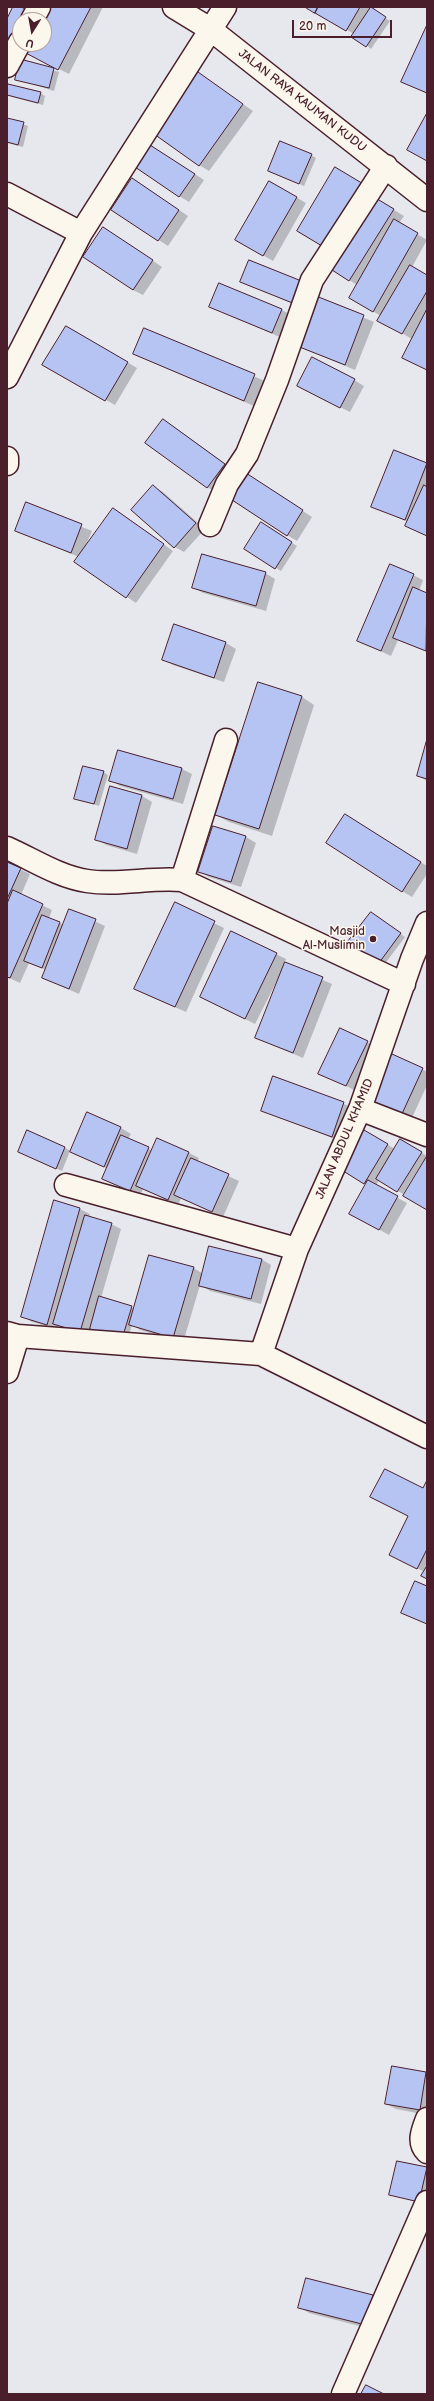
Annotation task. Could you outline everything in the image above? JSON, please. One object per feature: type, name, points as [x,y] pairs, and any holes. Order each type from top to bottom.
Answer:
[{"type":"street","name":"JALAN RAYA KAUMAN KUDU","points":[[174,7],[210,29],[386,166],[427,200]]},
{"type":"street","points":[[7,377],[81,233],[225,7]]},
{"type":"street","points":[[7,66],[15,52]]},
{"type":"street","points":[[210,525],[227,484],[247,454],[277,380],[312,280],[386,166]]},
{"type":"street","points":[[7,194],[81,233]]},
{"type":"street","points":[[7,458],[7,464]]},
{"type":"street","points":[[182,880],[226,740]]},
{"type":"street","points":[[7,848],[73,878],[87,881],[163,878],[182,880],[404,984]]},
{"type":"street","name":"JALAN ABDUL KHAMID","points":[[261,1354],[297,1249],[360,1109],[404,984],[419,962],[427,923]]},
{"type":"street","points":[[360,1109],[427,1135]]},
{"type":"street","points":[[66,1185],[297,1249]]},
{"type":"street","points":[[7,1372],[13,1335],[261,1354],[427,1437]]},
{"type":"street","points":[[427,2119],[421,2134],[422,2148],[427,2152]]},
{"type":"street","points":[[343,2394],[427,2202]]},
{"type":"building","points":[[13,7],[21,7],[32,12],[12,12],[12,52],[7,62],[7,19]]},
{"type":"building","points":[[44,7],[91,7],[58,70],[24,52],[52,52],[52,12],[44,12]]},
{"type":"building","points":[[305,7],[318,7],[315,13]]},
{"type":"building","points":[[318,7],[360,7],[346,31],[315,13]]},
{"type":"building","points":[[371,7],[386,17],[366,47],[351,37]]},
{"type":"building","points":[[427,25],[427,93],[401,82]]},
{"type":"building","points":[[20,59],[54,68],[49,88],[15,80]]},
{"type":"building","points":[[198,72],[243,104],[199,166],[154,134]]},
{"type":"building","points":[[8,84],[41,92],[38,103],[7,95]]},
{"type":"building","points":[[427,113],[427,161],[407,150]]},
{"type":"building","points":[[7,118],[24,122],[18,145],[7,142]]},
{"type":"building","points":[[280,141],[312,154],[299,184],[268,171]]},
{"type":"building","points":[[150,145],[195,174],[179,197],[135,167]]},
{"type":"building","points":[[335,167],[365,185],[327,249],[297,231]]},
{"type":"building","points":[[132,178],[179,210],[158,241],[111,210]]},
{"type":"building","points":[[269,181],[297,197],[263,256],[235,240]]},
{"type":"building","points":[[374,197],[394,209],[349,281],[329,268]]},
{"type":"building","points":[[394,219],[418,233],[373,312],[349,298]]},
{"type":"building","points":[[103,227],[153,260],[133,290],[83,257]]},
{"type":"building","points":[[249,260],[309,284],[300,306],[240,282]]},
{"type":"building","points":[[410,265],[427,275],[427,291],[402,334],[377,321]]},
{"type":"building","points":[[219,283],[282,309],[272,333],[209,307]]},
{"type":"building","points":[[316,296],[364,315],[345,365],[297,346]]},
{"type":"building","points":[[427,309],[427,370],[402,358]]},
{"type":"building","points":[[66,326],[128,362],[105,401],[42,365]]},
{"type":"building","points":[[144,328],[255,374],[244,401],[133,354]]},
{"type":"building","points":[[312,357],[355,379],[340,408],[297,386]]},
{"type":"building","points":[[163,419],[225,464],[207,488],[145,443]]},
{"type":"building","points":[[394,450],[427,463],[405,520],[371,507]]},
{"type":"building","points":[[246,473],[303,510],[287,536],[229,498]]},
{"type":"building","points":[[153,485],[196,523],[174,548],[131,510]]},
{"type":"building","points":[[424,485],[427,487],[427,536],[405,526]]},
{"type":"building","points":[[26,502],[82,524],[71,553],[15,531]]},
{"type":"building","points":[[113,508],[164,544],[126,598],[74,562]]},
{"type":"building","points":[[261,522],[292,542],[275,569],[244,549]]},
{"type":"building","points":[[202,554],[266,572],[256,606],[192,588]]},
{"type":"building","points":[[390,564],[414,574],[381,651],[357,641]]},
{"type":"building","points":[[413,587],[427,593],[426,651],[393,638]]},
{"type":"building","points":[[174,624],[226,642],[214,678],[162,660]]},
{"type":"building","points":[[258,682],[302,696],[259,829],[215,815]]},
{"type":"building","points":[[427,739],[427,779],[417,776]]},
{"type":"building","points":[[118,750],[182,768],[173,799],[109,781]]},
{"type":"building","points":[[83,766],[104,771],[94,804],[74,799]]},
{"type":"building","points":[[110,786],[142,795],[127,849],[95,840]]},
{"type":"building","points":[[345,814],[421,862],[402,892],[326,843]]},
{"type":"building","points":[[213,826],[246,836],[231,882],[198,872]]},
{"type":"building","points":[[7,862],[21,868],[7,899]]},
{"type":"building","points":[[13,890],[43,904],[10,978],[7,977],[7,904]]},
{"type":"building","points":[[175,902],[215,921],[175,1007],[134,989]]},
{"type":"building","points":[[69,909],[96,919],[69,989],[42,978]]},
{"type":"building","name":"Masjid Al-Muslimin","points":[[371,912],[401,933],[376,967],[346,944]]},
{"type":"building","points":[[42,915],[60,922],[42,968],[24,961]]},
{"type":"building","points":[[231,931],[277,953],[245,1019],[200,997]]},
{"type":"building","points":[[285,962],[323,977],[293,1053],[255,1038]]},
{"type":"building","points":[[340,1028],[368,1041],[346,1086],[318,1074]]},
{"type":"building","points":[[392,1054],[423,1068],[401,1116],[371,1102]]},
{"type":"building","points":[[273,1076],[344,1102],[332,1137],[261,1111]]},
{"type":"building","points":[[87,1112],[121,1127],[104,1167],[70,1152]]},
{"type":"building","points":[[27,1130],[65,1147],[56,1169],[18,1152]]},
{"type":"building","points":[[364,1130],[388,1144],[364,1184],[340,1169]]},
{"type":"building","points":[[121,1135],[149,1147],[130,1191],[102,1179]]},
{"type":"building","points":[[157,1138],[189,1152],[168,1200],[136,1186]]},
{"type":"building","points":[[400,1139],[422,1152],[397,1192],[376,1179]]},
{"type":"building","points":[[427,1156],[427,1210],[403,1196]]},
{"type":"building","points":[[191,1158],[229,1174],[212,1212],[174,1195]]},
{"type":"building","points":[[368,1180],[398,1196],[379,1230],[349,1214]]},
{"type":"building","points":[[54,1200],[80,1208],[47,1325],[21,1317]]},
{"type":"building","points":[[85,1215],[112,1223],[80,1332],[53,1324]]},
{"type":"building","points":[[209,1246],[262,1259],[251,1299],[199,1286]]},
{"type":"building","points":[[149,1255],[194,1267],[173,1338],[129,1325]]},
{"type":"building","points":[[99,1296],[132,1306],[122,1339],[90,1329]]},
{"type":"building","points":[[385,1469],[423,1488],[427,1480],[427,1549],[417,1569],[389,1555],[408,1516],[370,1497]]},
{"type":"building","points":[[427,1566],[427,1579],[421,1576]]},
{"type":"building","points":[[415,1581],[427,1586],[427,1624],[401,1613]]},
{"type":"building","points":[[392,2066],[426,2072],[420,2110],[385,2104]]},
{"type":"building","points":[[397,2161],[427,2167],[419,2202],[389,2195]]},
{"type":"building","points":[[306,2278],[373,2295],[366,2325],[298,2308]]},
{"type":"building","points":[[366,2385],[384,2394],[361,2394]]},
{"type":"place","name":"Masjid Al-Muslimin","points":[[373,939]]}]
